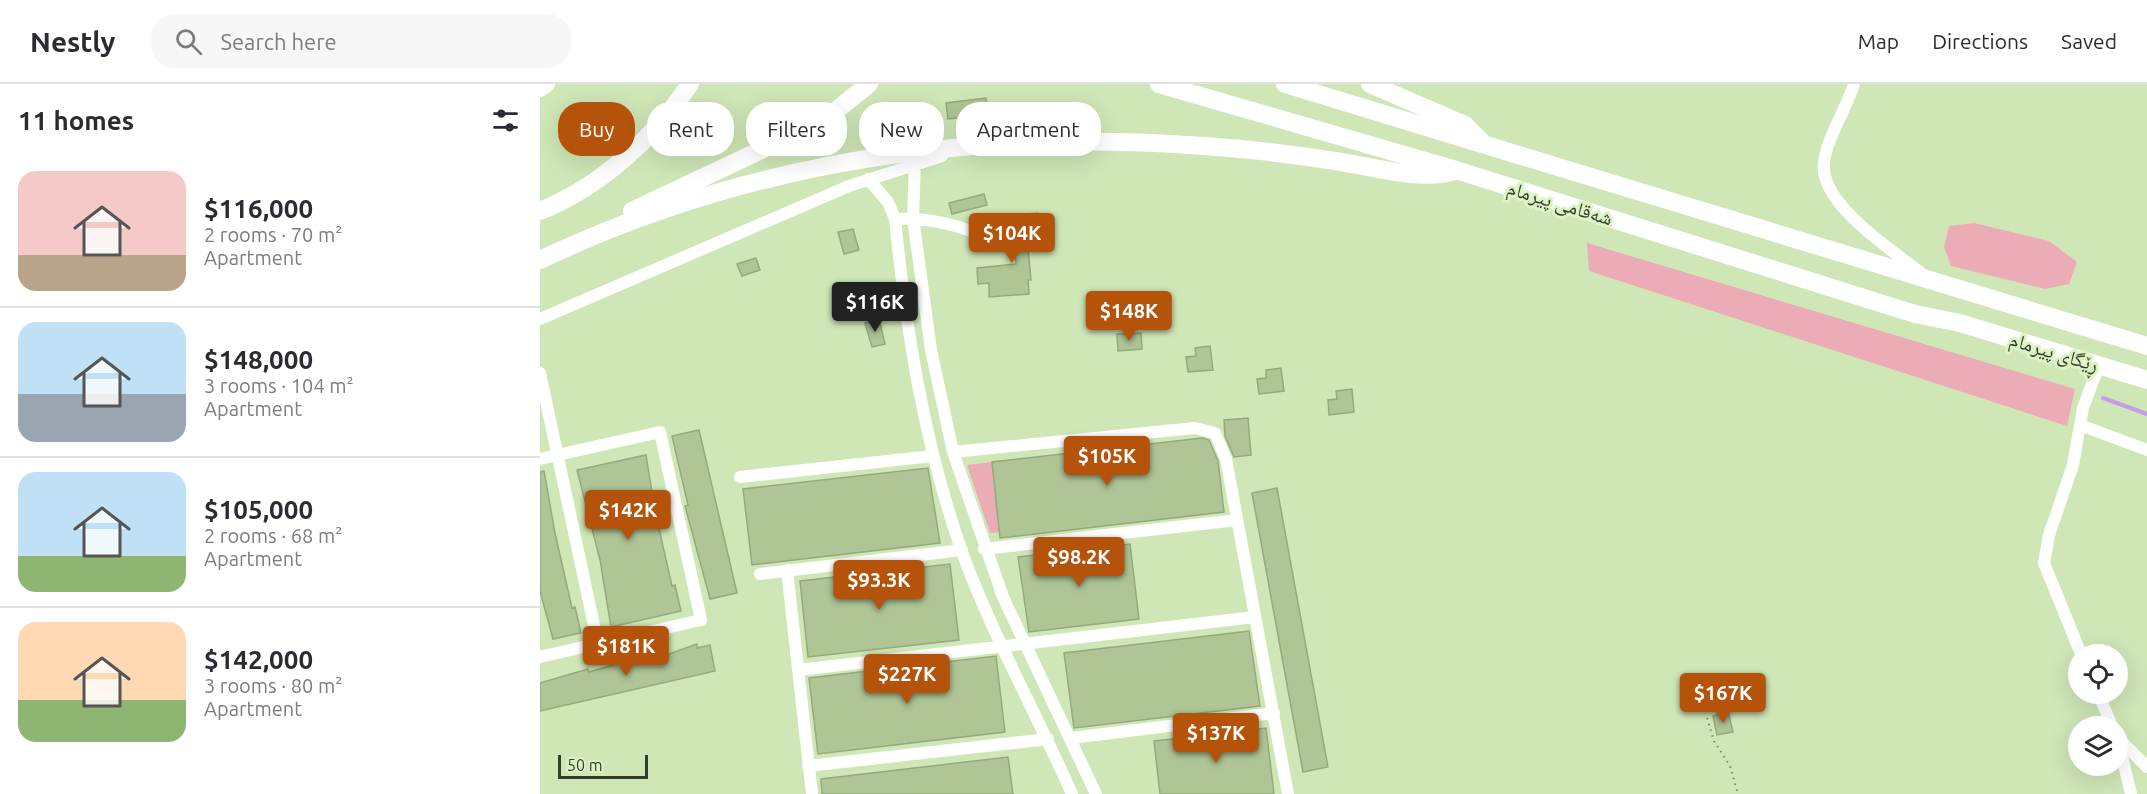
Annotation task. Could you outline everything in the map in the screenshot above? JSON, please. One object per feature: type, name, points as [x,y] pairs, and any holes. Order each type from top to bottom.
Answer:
[{"type":"highway","points":[[540,87],[546,84]]},
{"type":"highway","points":[[540,211],[585,187],[626,156],[664,119],[690,84]]},
{"type":"highway","points":[[571,246],[642,206],[815,125],[869,84]]},
{"type":"highway","name":"شەقامی پیرمام","points":[[1159,84],[1456,170],[1916,314],[1960,323]]},
{"type":"highway","name":"شەقامی پیرمام","points":[[1285,84],[1969,294]]},
{"type":"highway","points":[[1370,84],[1466,124],[1486,146]]},
{"type":"highway","points":[[1101,142],[1125,141],[1290,154],[1429,176],[1456,170]]},
{"type":"highway","points":[[540,260],[675,206],[768,179],[852,160],[928,148],[956,147]]},
{"type":"highway","name":"ڕێگای پیرمام","points":[[1969,294],[2147,346]]},
{"type":"highway","name":"ڕێگای پیرمام","points":[[1960,323],[2147,380]]},
{"type":"street","points":[[1854,84],[1829,144],[1824,175],[1840,206],[1931,282]]},
{"type":"street","points":[[540,319],[868,179],[915,163],[956,153]]},
{"type":"street","points":[[915,163],[914,218],[931,350],[953,452],[984,549],[1025,645],[1096,794]]},
{"type":"street","points":[[868,179],[888,202],[895,219],[912,356],[933,456],[962,550],[1001,646],[1048,739],[1071,794]]},
{"type":"street","points":[[895,219],[914,218],[950,224],[991,239]]},
{"type":"street","points":[[2077,644],[2044,563],[2049,535],[2073,465],[2080,425],[2098,365]]},
{"type":"street","points":[[540,373],[598,644]]},
{"type":"street","points":[[2080,425],[2147,450]]},
{"type":"street","points":[[953,452],[1207,429],[1215,433],[1221,444],[1237,520],[1288,794]]},
{"type":"street","points":[[540,459],[660,432],[701,620],[540,657]]},
{"type":"street","points":[[740,477],[933,456]]},
{"type":"street","points":[[984,549],[1237,520]]},
{"type":"street","points":[[760,574],[962,550]]},
{"type":"street","points":[[787,570],[812,794]]},
{"type":"street","points":[[798,670],[1255,617]]},
{"type":"street","points":[[1071,738],[1274,713]]},
{"type":"street","points":[[808,766],[1048,739]]},
{"type":"street","points":[[2128,749],[2147,767]]},
{"type":"street","points":[[2127,776],[2131,794]]},
{"type":"path","points":[[1707,717],[1714,741],[1731,766],[1738,794]]},
{"type":"shaded area","points":[[1974,223],[2049,241],[2077,262],[2069,284],[2045,289],[1951,266],[1944,247],[1949,226]]},
{"type":"shaded area","points":[[1587,243],[2075,389],[2067,426],[1589,271]]},
{"type":"shaded area","points":[[992,462],[1000,532],[990,533],[967,465]]},
{"type":"building","points":[[986,98],[986,102],[956,102],[956,118],[948,119],[946,103]]},
{"type":"building","points":[[984,194],[987,205],[952,214],[949,203]]},
{"type":"building","points":[[1038,213],[1039,226],[1026,227],[1031,280],[1028,280],[1029,294],[989,297],[989,283],[978,284],[977,268],[1016,264],[1013,215]]},
{"type":"building","points":[[853,229],[859,250],[844,254],[838,232]]},
{"type":"building","points":[[756,258],[760,270],[742,276],[737,264]]},
{"type":"building","points":[[879,319],[885,344],[872,347],[865,323]]},
{"type":"building","points":[[1141,333],[1142,349],[1118,351],[1117,334]]},
{"type":"building","points":[[1210,346],[1213,370],[1188,372],[1186,357],[1196,356],[1195,348]]},
{"type":"building","points":[[1281,368],[1284,391],[1259,394],[1257,379],[1266,378],[1266,370]]},
{"type":"building","points":[[1352,389],[1354,412],[1329,415],[1328,400],[1337,399],[1336,391]]},
{"type":"building","points":[[1248,418],[1251,455],[1234,457],[1225,436],[1224,420]]},
{"type":"building","points":[[699,430],[737,593],[710,599],[685,506],[688,505],[672,436]]},
{"type":"building","points":[[1202,438],[1209,440],[1218,461],[1224,512],[1000,538],[992,462]]},
{"type":"building","points":[[646,455],[655,511],[672,586],[675,585],[681,611],[611,627],[600,560],[577,470]]},
{"type":"building","points":[[928,468],[940,543],[752,565],[743,489]]},
{"type":"building","points":[[544,471],[572,608],[575,607],[581,633],[553,639],[540,591],[540,472]]},
{"type":"building","points":[[1277,488],[1328,767],[1303,772],[1252,493]]},
{"type":"building","points":[[1130,544],[1139,619],[1029,632],[1018,557]]},
{"type":"building","points":[[950,564],[959,640],[808,657],[800,581]]},
{"type":"building","points":[[1249,631],[1260,706],[1074,728],[1064,653]]},
{"type":"building","points":[[697,644],[697,648],[710,645],[715,671],[540,711],[540,683],[641,657],[642,660],[666,655]]},
{"type":"building","points":[[996,656],[1005,732],[818,754],[809,678]]},
{"type":"building","points":[[1728,712],[1733,732],[1717,735],[1713,716]]},
{"type":"building","points":[[1266,728],[1274,794],[1160,794],[1154,741]]},
{"type":"building","points":[[1008,757],[1013,794],[822,794],[821,779]]},
{"type":"waterway","points":[[2103,398],[2147,414]]}]
